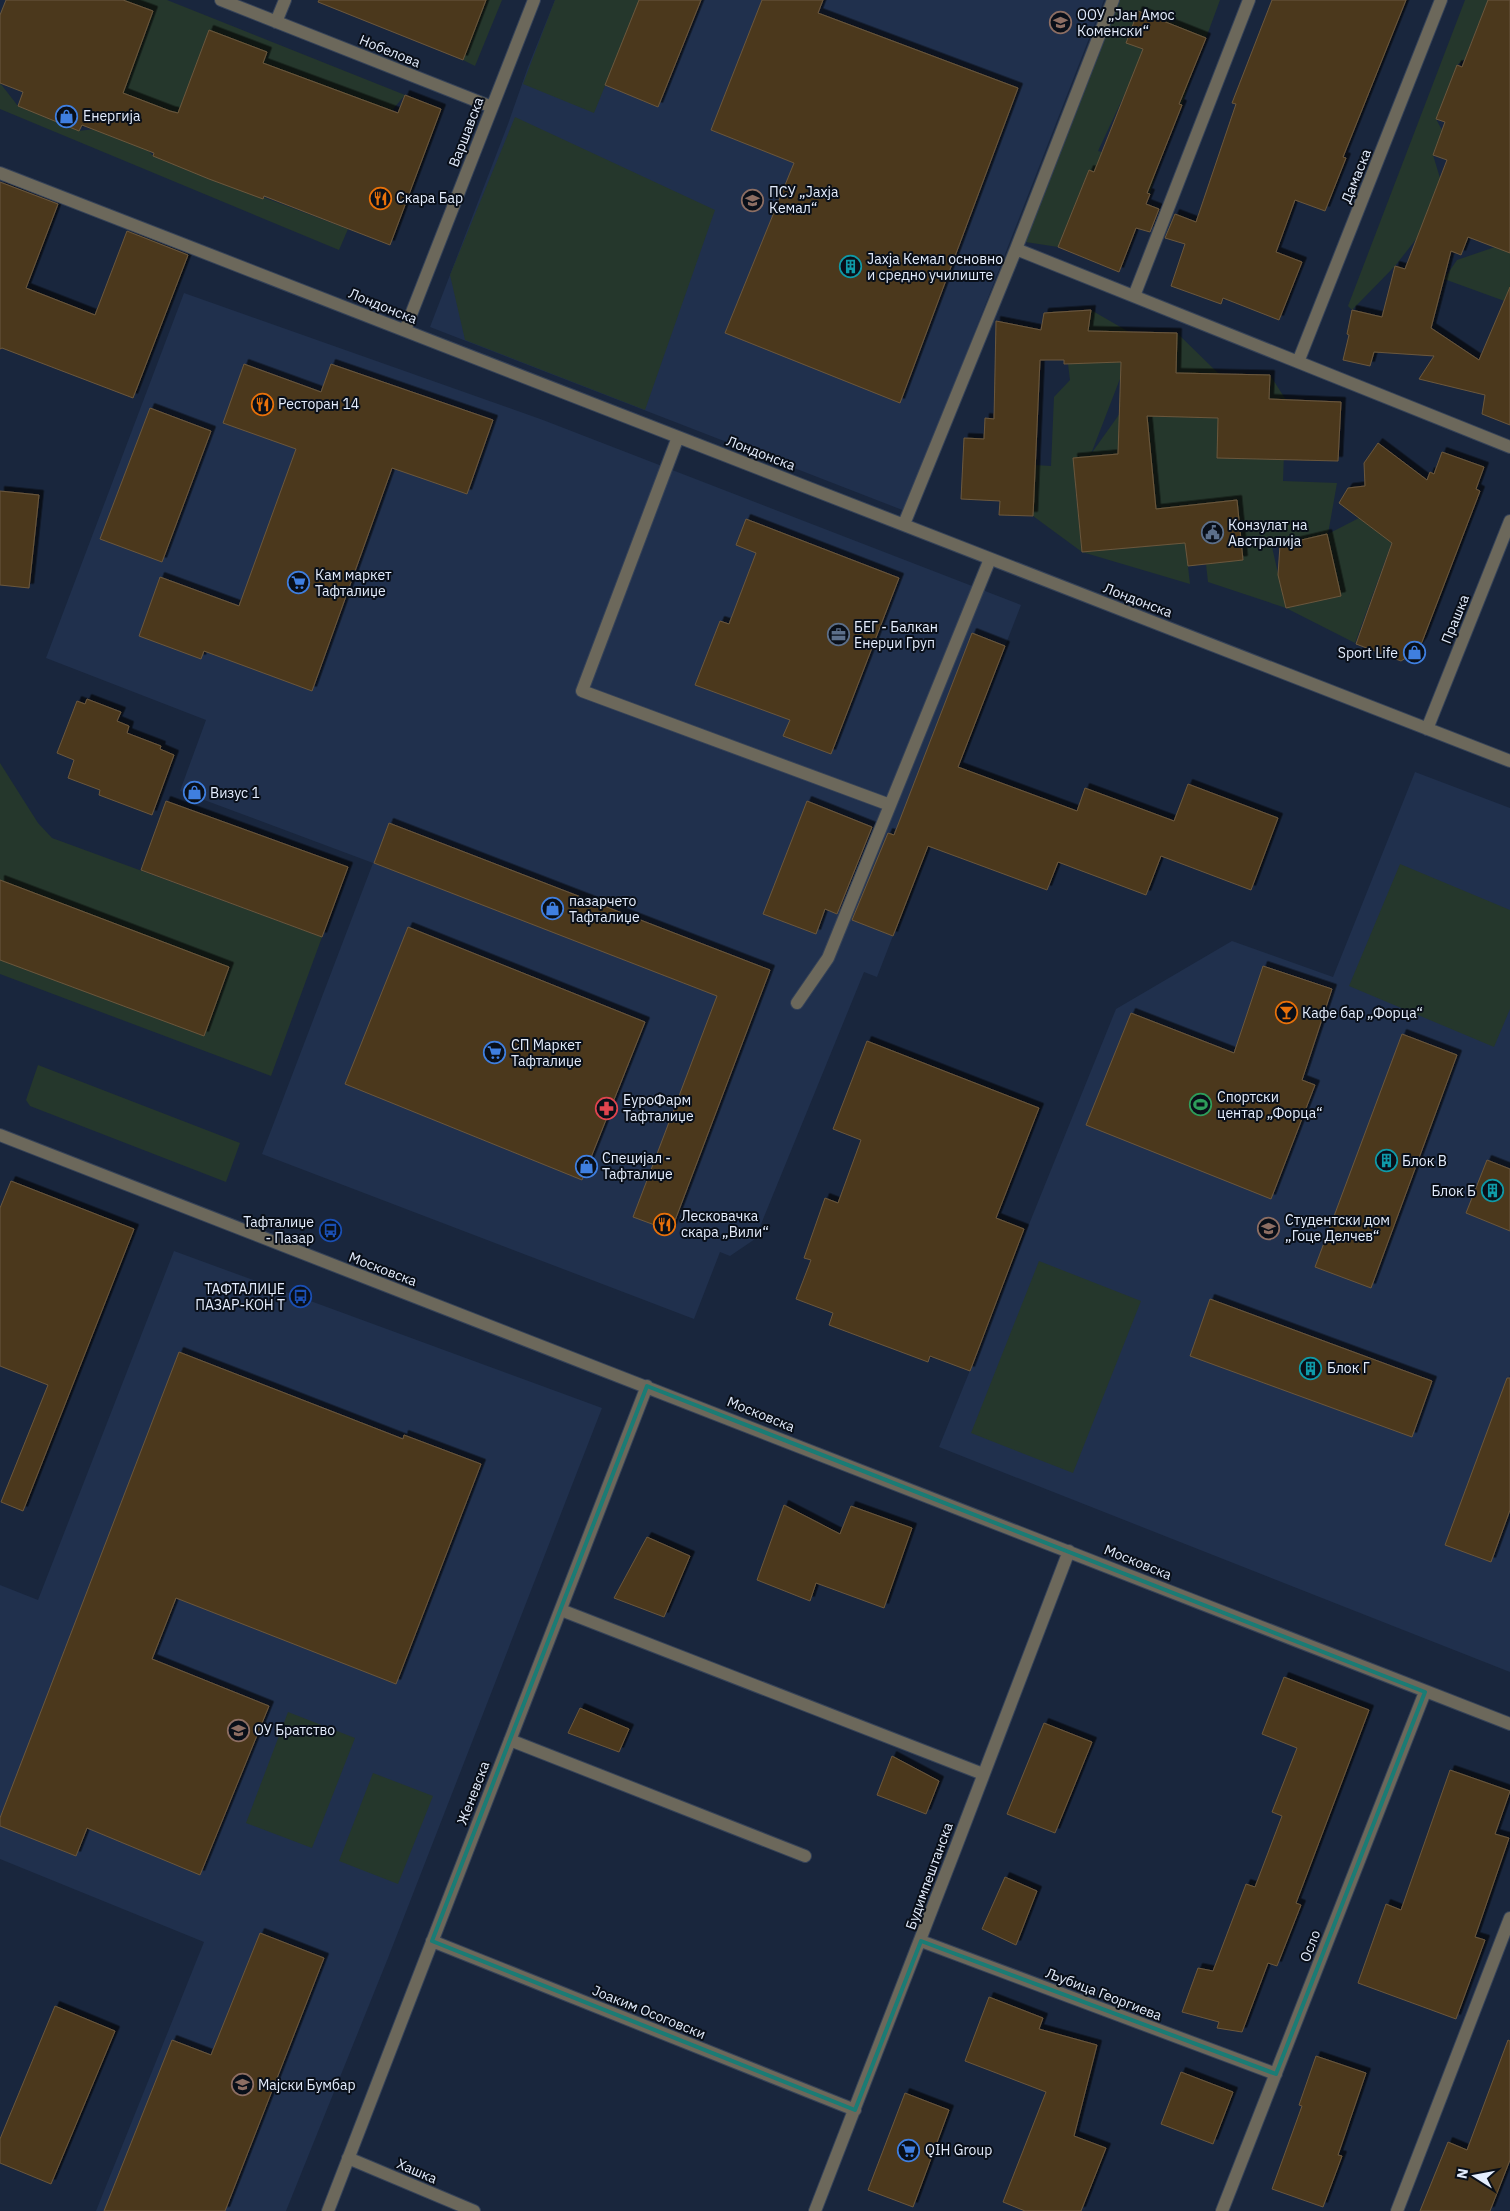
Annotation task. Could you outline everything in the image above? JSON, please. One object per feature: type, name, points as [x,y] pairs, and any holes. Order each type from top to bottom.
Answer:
[{"type":"street","name":"Нобелова","points":[[221,0],[492,107]]},
{"type":"street","points":[[276,22],[285,0]]},
{"type":"street","name":"Варшавска","points":[[405,330],[534,0]]},
{"type":"street","points":[[904,524],[1016,249],[1114,0]]},
{"type":"street","points":[[1134,296],[1249,0]]},
{"type":"street","name":"Дамаска","points":[[1298,362],[1442,0]]},
{"type":"street","name":"Лондонска","points":[[0,174],[1510,761]]},
{"type":"street","points":[[1016,249],[1510,448]]},
{"type":"street","points":[[678,437],[582,691],[890,805]]},
{"type":"street","name":"Прашка","points":[[1428,728],[1510,521]]},
{"type":"street","points":[[797,1003],[828,958],[990,559]]},
{"type":"street","name":"Московска","points":[[0,1135],[1510,1724]]},
{"type":"street","name":"Женевска","points":[[328,2211],[647,1386]]},
{"type":"street","name":"Будимпештанска","points":[[815,2211],[921,1941],[1069,1551]]},
{"type":"street","points":[[560,1610],[983,1774]]},
{"type":"street","name":"Осло","points":[[1222,2211],[1425,1692]]},
{"type":"street","points":[[510,1740],[805,1856]]},
{"type":"street","points":[[1397,2211],[1510,1918]]},
{"type":"street","name":"Јоаким Осоговски","points":[[432,1941],[855,2110]]},
{"type":"street","name":"Љубица Георгиева","points":[[921,1941],[1276,2074]]},
{"type":"street","name":"Хашка","points":[[348,2158],[474,2211]]},
{"type":"highlighted area","points":[[647,1386],[1425,1692],[1276,2074],[921,1941],[855,2110],[432,1941]]},
{"type":"shaded area","name":"ПСУ „Јахја Кемал“","points":[[555,0],[1104,0],[905,511],[430,327]]},
{"type":"shaded area","points":[[184,293],[543,420],[1021,605],[877,977],[864,972],[755,1239],[730,1256],[720,1252],[694,1319],[262,1154],[373,863],[180,791],[206,720],[46,658]]},
{"type":"shaded area","name":"Студентски дом „Гоце Делчев“","points":[[1415,772],[1510,808],[1510,1672],[939,1447],[1116,1009],[1232,941],[1333,977]]},
{"type":"shaded area","name":"ОУ Братство","points":[[174,1251],[602,1408],[388,1958],[286,2211],[96,2211],[204,1942],[0,1859],[0,1585],[38,1600]]},
{"type":"green space","points":[[123,0],[167,0],[405,95],[383,121],[229,128],[164,109],[110,88],[0,16],[136,57],[153,12]],"holes":[[[209,30],[266,52],[247,103],[187,91]]]},
{"type":"green space","points":[[486,0],[502,0],[475,66],[463,60]]},
{"type":"green space","points":[[555,0],[640,0],[594,113],[523,84]]},
{"type":"green space","points":[[1113,0],[1220,0],[1206,38],[1138,11],[1126,42],[1193,70],[1182,105],[1129,85],[1098,151],[1157,168],[1150,194],[1089,170],[1058,247],[1019,241]]},
{"type":"green space","points":[[1465,0],[1488,0],[1465,59],[1457,65],[1436,119],[1442,130],[1433,155],[1440,178],[1417,238],[1395,266],[1352,310],[1348,306]]},
{"type":"green space","points":[[0,83],[18,106],[79,131],[94,129],[148,150],[153,156],[348,229],[339,250],[0,109]]},
{"type":"green space","points":[[515,117],[715,210],[645,410],[465,340],[450,275]]},
{"type":"green space","points":[[1495,247],[1510,253],[1510,303],[1444,279],[1457,260]]},
{"type":"green space","points":[[1091,310],[1129,332],[1128,358],[1091,454],[1177,333],[1219,374],[1267,459],[1270,375],[1286,400],[1283,481],[1337,483],[1328,534],[1359,518],[1375,530],[1393,539],[1355,643],[1286,608],[1208,582],[1206,564],[1243,560],[1237,500],[1181,506],[1190,584],[1082,552],[1033,516],[1035,465],[1051,466],[1054,397],[1070,380],[1068,364],[1082,363]],"holes":[[[1150,451],[1159,545],[1082,552],[1075,485],[1090,456]],[[1327,534],[1341,596],[1286,608],[1272,547]]]},
{"type":"green space","points":[[0,763],[38,823],[52,838],[322,937],[271,1076],[0,974]]},
{"type":"green space","points":[[1400,864],[1510,910],[1510,1009],[1494,1047],[1349,986]]},
{"type":"green space","points":[[38,1065],[240,1143],[226,1182],[30,1106],[26,1100]]},
{"type":"green space","points":[[1039,1261],[1141,1301],[1073,1473],[971,1433]]},
{"type":"green space","points":[[288,1712],[355,1738],[312,1848],[246,1823]]},
{"type":"green space","points":[[373,1773],[433,1796],[398,1884],[339,1861]]},
{"type":"building","points":[[6,0],[123,0],[153,11],[123,93],[170,111],[178,113],[209,30],[267,52],[263,63],[398,113],[405,95],[441,109],[390,245],[264,196],[263,199],[209,179],[153,156],[154,153],[82,125],[79,131],[18,106],[23,92],[0,83],[0,15]]},
{"type":"building","points":[[319,0],[486,0],[463,60],[318,2]]},
{"type":"building","points":[[639,0],[701,0],[658,107],[605,85]]},
{"type":"building","points":[[762,0],[823,0],[818,13],[1018,88],[900,403],[725,333],[794,163],[711,130]]},
{"type":"building","points":[[1272,0],[1406,0],[1343,157],[1346,158],[1325,211],[1295,200],[1276,252],[1302,262],[1279,320],[1223,298],[1221,304],[1171,286],[1185,244],[1165,238],[1175,214],[1196,222],[1236,104],[1232,103]]},
{"type":"building","points":[[1488,0],[1510,0],[1510,253],[1468,237],[1461,255],[1451,251],[1431,328],[1479,360],[1510,287],[1510,425],[1482,414],[1485,395],[1419,379],[1434,356],[1374,352],[1370,366],[1343,360],[1352,310],[1382,317],[1395,266],[1405,269],[1447,160],[1433,155],[1445,122],[1436,119],[1457,65],[1462,67]]},
{"type":"building","points":[[1138,11],[1206,38],[1179,104],[1182,105],[1147,193],[1150,194],[1146,204],[1159,209],[1150,232],[1136,228],[1119,272],[1058,247],[1089,170],[1094,172],[1143,49],[1126,43]]},
{"type":"building","points":[[0,182],[58,204],[26,288],[95,315],[127,231],[188,255],[133,398],[2,348],[0,349]]},
{"type":"building","points":[[1091,310],[1088,331],[1177,333],[1176,373],[1270,375],[1269,399],[1341,402],[1338,461],[1217,458],[1218,418],[1147,416],[1156,509],[1237,500],[1243,560],[1188,566],[1185,543],[1082,552],[1073,458],[1118,454],[1121,362],[1064,364],[1064,360],[1040,360],[1033,516],[999,515],[1000,501],[961,499],[964,438],[984,439],[985,418],[994,419],[996,321],[1041,330],[1044,313]]},
{"type":"building","points":[[244,364],[321,392],[331,364],[493,420],[467,494],[392,468],[312,691],[204,651],[201,659],[139,636],[160,577],[239,606],[296,449],[223,423]]},
{"type":"building","points":[[150,408],[211,431],[162,562],[100,539]]},
{"type":"building","points":[[1378,443],[1427,480],[1430,472],[1434,474],[1442,452],[1484,467],[1476,489],[1480,491],[1422,642],[1414,653],[1401,661],[1356,644],[1392,543],[1339,503],[1348,488],[1365,486],[1364,463]]},
{"type":"building","points":[[0,491],[39,495],[29,588],[0,585]]},
{"type":"building","name":"БЕГ - Балкан Енерџи Груп","points":[[746,519],[899,578],[831,754],[783,736],[790,720],[695,685],[720,621],[729,624],[756,553],[736,545]]},
{"type":"building","points":[[1327,534],[1341,596],[1286,608],[1278,575],[1280,545]]},
{"type":"building","points":[[972,633],[1005,646],[958,767],[1077,811],[1085,788],[1174,821],[1188,784],[1278,818],[1251,890],[1161,856],[1146,895],[1058,862],[1047,890],[928,846],[893,936],[852,920],[888,833],[894,835]]},
{"type":"building","points":[[87,699],[121,712],[117,721],[129,726],[127,733],[161,746],[160,749],[174,755],[152,815],[99,795],[100,790],[68,778],[74,760],[57,753],[77,701],[85,704]]},
{"type":"building","points":[[166,801],[348,867],[322,937],[141,870]]},
{"type":"building","points":[[807,801],[872,827],[837,914],[825,909],[816,934],[763,914]]},
{"type":"building","points":[[389,823],[770,970],[671,1231],[633,1217],[717,996],[374,863]]},
{"type":"building","points":[[0,880],[229,967],[204,1036],[0,960]]},
{"type":"building","name":"СП Маркет Тафталиџе","points":[[408,927],[645,1022],[582,1180],[345,1084]]},
{"type":"building","name":"Спортски центар „Форца“","points":[[1263,966],[1332,989],[1302,1080],[1315,1085],[1271,1199],[1086,1125],[1131,1013],[1234,1053]]},
{"type":"building","name":"Блок В","points":[[1402,1034],[1457,1055],[1371,1288],[1315,1267]]},
{"type":"building","points":[[867,1041],[1039,1108],[996,1218],[1024,1229],[970,1371],[930,1356],[928,1362],[829,1325],[833,1313],[796,1299],[811,1260],[804,1258],[825,1198],[838,1203],[861,1140],[833,1129]]},
{"type":"building","name":"Блок Б","points":[[1487,1160],[1510,1169],[1510,1231],[1466,1213]]},
{"type":"building","points":[[11,1181],[134,1229],[23,1511],[1,1502],[48,1385],[0,1366],[0,1208]]},
{"type":"building","name":"Блок Г","points":[[1210,1299],[1432,1381],[1412,1437],[1190,1356]]},
{"type":"building","points":[[179,1352],[403,1439],[404,1435],[481,1464],[396,1684],[176,1598],[152,1659],[269,1706],[200,1875],[87,1828],[76,1856],[0,1826],[0,1818]]},
{"type":"building","points":[[1507,1378],[1510,1378],[1510,1510],[1491,1562],[1445,1545]]},
{"type":"building","points":[[784,1505],[840,1534],[851,1506],[912,1528],[884,1608],[816,1583],[810,1601],[757,1580]]},
{"type":"building","points":[[647,1537],[690,1556],[664,1617],[614,1598]]},
{"type":"building","points":[[1284,1677],[1369,1710],[1296,1903],[1301,1905],[1277,1966],[1268,1963],[1242,2032],[1217,2028],[1219,2022],[1182,2012],[1198,1968],[1213,1971],[1246,1884],[1255,1887],[1282,1816],[1272,1812],[1297,1748],[1262,1734]]},
{"type":"building","points":[[580,1708],[629,1729],[619,1752],[568,1733]]},
{"type":"building","points":[[1044,1723],[1092,1742],[1055,1833],[1007,1814]]},
{"type":"building","points":[[892,1756],[939,1781],[926,1814],[877,1795]]},
{"type":"building","points":[[1450,1770],[1510,1791],[1495,1834],[1509,1838],[1475,1937],[1485,1940],[1456,2019],[1358,1983],[1386,1904],[1401,1910]]},
{"type":"building","points":[[1005,1877],[1037,1891],[1016,1945],[982,1929]]},
{"type":"building","points":[[260,1933],[324,1958],[225,2211],[104,2211],[172,2040],[211,2055]]},
{"type":"building","points":[[989,1997],[1043,2018],[1039,2029],[1097,2045],[1074,2136],[1106,2148],[1081,2211],[1025,2211],[1003,2202],[1046,2092],[965,2061]]},
{"type":"building","points":[[55,2006],[115,2031],[51,2184],[0,2163],[0,2139]]},
{"type":"building","points":[[1508,2040],[1510,2041],[1510,2160],[1490,2211],[1420,2211],[1448,2142],[1467,2150]]},
{"type":"building","points":[[1316,2056],[1366,2073],[1338,2155],[1342,2156],[1323,2207],[1272,2189],[1302,2106],[1299,2105]]},
{"type":"building","points":[[1181,2072],[1233,2092],[1213,2144],[1161,2124]]},
{"type":"building","name":"QIH Group","points":[[905,2093],[949,2110],[913,2207],[868,2190]]},
{"type":"place","name":"ООУ „Јан Амос Коменски“","points":[[1061,23]]},
{"type":"place","name":"Енергија","points":[[67,116]]},
{"type":"place","name":"Скара Бар","points":[[380,198]]},
{"type":"place","name":"ПСУ „Јахја Кемал“","points":[[753,200]]},
{"type":"place","name":"Јахја Кемал основно и средно училиште","points":[[851,267]]},
{"type":"place","name":"Ресторан 14","points":[[262,404]]},
{"type":"place","name":"Конзулат на Австралија","points":[[1212,533]]},
{"type":"place","name":"Кам маркет Тафталиџе","points":[[299,583]]},
{"type":"place","name":"БЕГ - Балкан Енерџи Груп","points":[[838,635]]},
{"type":"place","name":"Sport Life","points":[[1414,653]]},
{"type":"place","name":"Визус 1","points":[[194,793]]},
{"type":"place","name":"пазарчето Тафталиџе","points":[[553,909]]},
{"type":"place","name":"Кaфе бар „Форца“","points":[[1286,1013]]},
{"type":"place","name":"СП Маркет Тафталиџе","points":[[495,1053]]},
{"type":"place","name":"Спортски центар „Форца“","points":[[1201,1105]]},
{"type":"place","name":"ЕуроФарм Тафталиџе","points":[[607,1108]]},
{"type":"place","name":"Блок В","points":[[1386,1161]]},
{"type":"place","name":"Специјал - Тафталиџе","points":[[586,1166]]},
{"type":"place","name":"Блок Б","points":[[1492,1191]]},
{"type":"place","name":"Лесковачка скара „Вили“","points":[[665,1224]]},
{"type":"place","name":"Студентски дом „Гоце Делчев“","points":[[1269,1228]]},
{"type":"place","name":"Тафталиџе - Пазар","points":[[330,1230]]},
{"type":"place","name":"ТАФТАЛИЏЕ ПАЗАР-КОН Т","points":[[301,1297]]},
{"type":"place","name":"Блок Г","points":[[1311,1368]]},
{"type":"place","name":"ОУ Братство","points":[[238,1730]]},
{"type":"place","name":"Мајски Бумбар","points":[[242,2085]]},
{"type":"place","name":"QIH Group","points":[[909,2150]]}]
